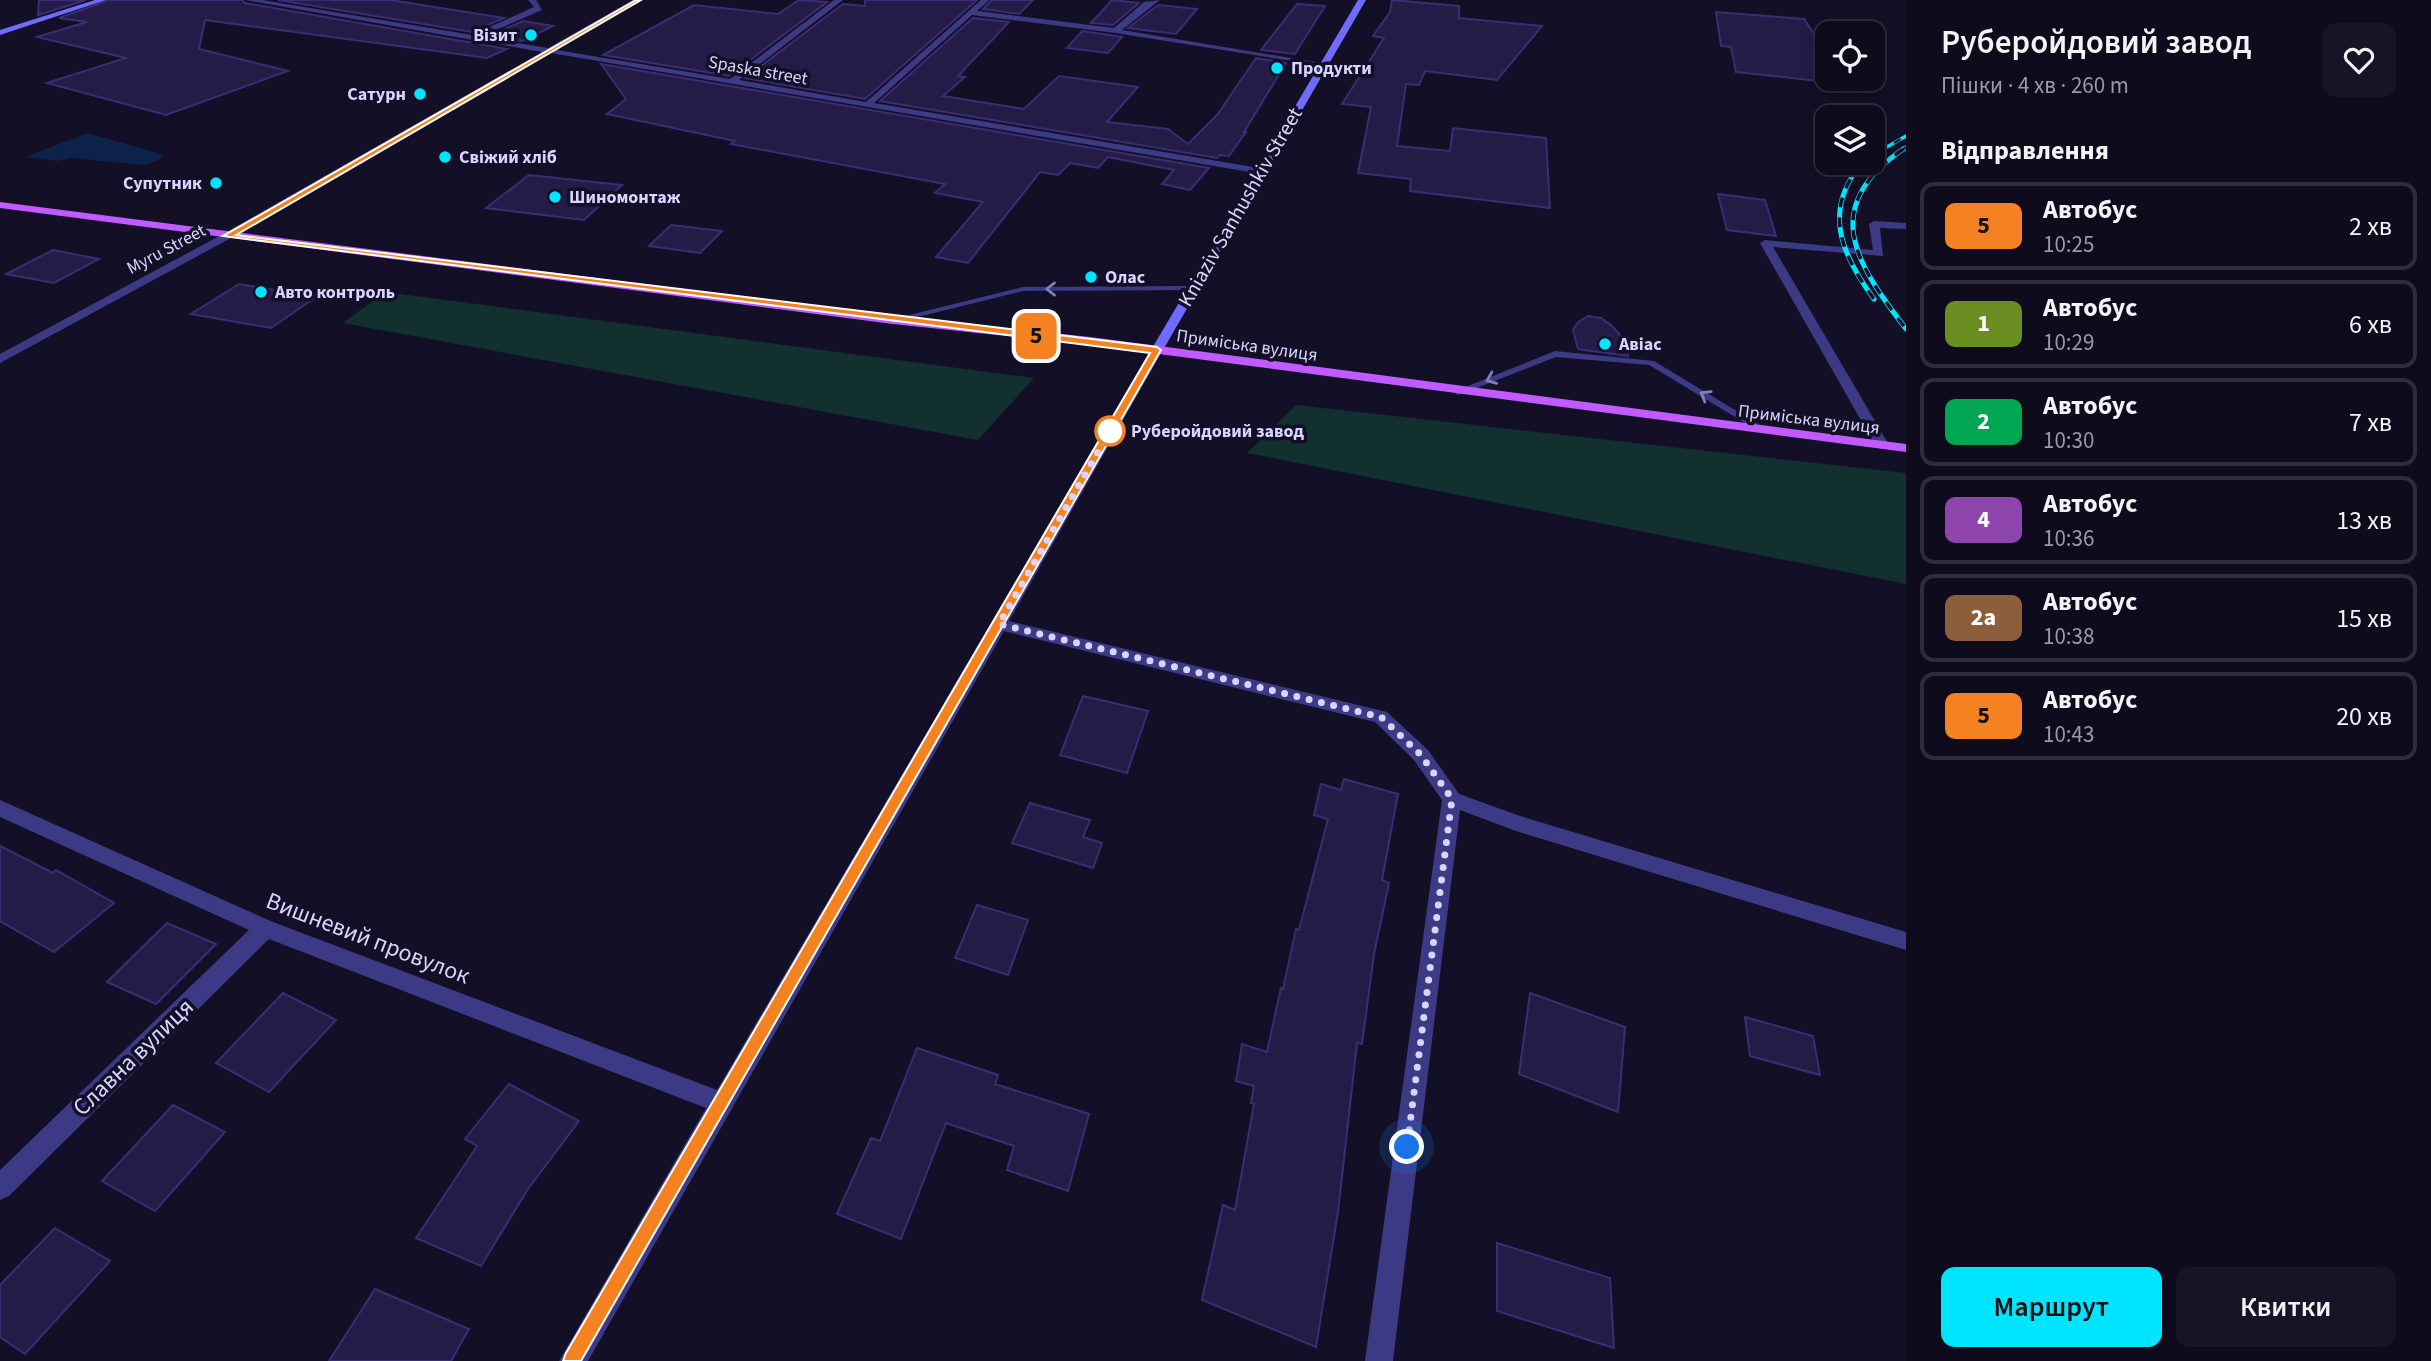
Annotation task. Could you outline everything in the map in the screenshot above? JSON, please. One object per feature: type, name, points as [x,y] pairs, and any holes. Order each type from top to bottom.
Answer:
[{"type":"main road","points":[[0,33],[102,0]]},
{"type":"main road","name":"Kniaziv Sanhushkiv Street","points":[[1157,350],[1362,0]]},
{"type":"main road","name":"Приміська вулиця","points":[[0,205],[893,320],[1157,350],[1458,392],[1906,448]]},
{"type":"street","name":"Spaska street","points":[[249,0],[1261,171]]},
{"type":"street","points":[[475,37],[539,8],[533,0]]},
{"type":"street","name":"Myru Street","points":[[0,359],[227,236],[638,0]]},
{"type":"street","points":[[732,81],[839,0]]},
{"type":"street","points":[[867,105],[985,0]]},
{"type":"street","points":[[1116,31],[1147,4],[1157,0]]},
{"type":"street","points":[[971,13],[1116,31],[1323,64]]},
{"type":"street","points":[[1882,445],[1765,243],[1879,254],[1874,224],[1906,226]]},
{"type":"street","name":"Kniaziv Sanhushkiv Street","points":[[573,1361],[1157,350]]},
{"type":"street","points":[[999,624],[1381,717],[1421,755],[1452,799],[1516,823],[1906,941]]},
{"type":"street","points":[[1380,1361],[1452,799]]},
{"type":"street","name":"Вишневий провулок","points":[[0,808],[265,928],[722,1103]]},
{"type":"street","name":"Славна вулиця","points":[[0,1187],[265,928]]},
{"type":"lane","points":[[893,320],[1023,289],[1193,288]]},
{"type":"lane","points":[[1458,392],[1555,354],[1651,363],[1763,430]]},
{"type":"green space","points":[[385,292],[1034,378],[978,440],[343,323]]},
{"type":"green space","points":[[1296,405],[1906,473],[1906,584],[1247,453]]},
{"type":"water","points":[[88,133],[165,155],[144,165],[25,157]]},
{"type":"building","points":[[39,0],[86,0],[38,15]]},
{"type":"building","points":[[109,0],[242,0],[245,3],[507,49],[487,58],[205,20],[199,49],[288,71],[166,115],[47,83],[126,58],[37,37],[87,22],[59,18]]},
{"type":"building","points":[[278,0],[390,0],[504,18],[472,32]]},
{"type":"building","points":[[799,0],[827,2],[729,76],[603,55],[694,5],[778,14]]},
{"type":"building","points":[[865,0],[977,0],[865,99],[745,78],[843,4],[865,6]]},
{"type":"building","points":[[992,0],[1033,0],[1019,14],[983,9]]},
{"type":"building","points":[[1112,0],[1139,3],[1113,25],[1091,23]]},
{"type":"building","points":[[1392,0],[1459,6],[1459,18],[1542,26],[1497,80],[1425,71],[1419,85],[1406,84],[1397,146],[1450,151],[1453,128],[1546,138],[1550,208],[1410,191],[1411,179],[1358,173],[1371,107],[1342,104],[1384,38],[1373,36],[1390,12]]},
{"type":"building","points":[[1297,4],[1325,6],[1295,54],[1261,50]]},
{"type":"building","points":[[1158,5],[1197,9],[1176,34],[1128,28]]},
{"type":"building","points":[[1716,12],[1804,19],[1815,35],[1815,81],[1736,72],[1731,47],[1721,46]]},
{"type":"building","points":[[973,18],[1009,22],[958,76],[965,77],[943,96],[1024,109],[1059,76],[1138,87],[1107,122],[1168,129],[1188,144],[1217,115],[1256,58],[1286,63],[1229,156],[1220,155],[1217,158],[880,101]]},
{"type":"building","points":[[523,21],[553,26],[522,41],[489,36]]},
{"type":"building","points":[[1082,31],[1122,37],[1108,53],[1067,48]]},
{"type":"building","points":[[601,64],[1209,168],[1190,190],[1162,184],[1174,170],[1108,157],[1098,168],[1070,163],[1058,175],[1040,172],[968,263],[936,257],[983,202],[935,193],[945,184],[731,144],[735,141],[607,114],[626,99]]},
{"type":"building","name":"Шиномонтаж","points":[[529,175],[622,185],[584,220],[486,208]]},
{"type":"building","points":[[1718,194],[1765,200],[1776,236],[1727,230]]},
{"type":"building","points":[[671,225],[722,231],[700,253],[649,246]]},
{"type":"building","points":[[53,250],[99,259],[54,283],[6,274]]},
{"type":"building","points":[[239,284],[316,297],[271,328],[191,314]]},
{"type":"building","points":[[1588,316],[1601,318],[1612,326],[1627,343],[1628,356],[1578,349],[1573,330],[1578,322]]},
{"type":"building","points":[[1083,696],[1148,711],[1127,773],[1060,755]]},
{"type":"building","points":[[1344,779],[1398,794],[1382,880],[1389,883],[1374,954],[1362,1044],[1357,1043],[1338,1212],[1316,1347],[1202,1300],[1223,1205],[1235,1210],[1254,1104],[1251,1103],[1254,1086],[1236,1081],[1242,1044],[1267,1052],[1296,929],[1299,930],[1328,819],[1314,815],[1321,784],[1341,790]]},
{"type":"building","points":[[1030,803],[1090,820],[1083,837],[1102,843],[1093,868],[1012,843]]},
{"type":"building","points":[[0,846],[53,873],[56,870],[114,903],[54,952],[0,921]]},
{"type":"building","points":[[977,905],[1028,920],[1008,975],[955,958]]},
{"type":"building","points":[[167,923],[216,944],[156,1004],[107,982]]},
{"type":"building","points":[[283,993],[336,1020],[269,1092],[216,1063]]},
{"type":"building","points":[[1530,993],[1625,1027],[1618,1112],[1519,1074]]},
{"type":"building","points":[[1745,1017],[1813,1036],[1820,1075],[1750,1056]]},
{"type":"building","points":[[917,1048],[998,1075],[995,1084],[1089,1114],[1068,1191],[1007,1170],[1014,1146],[946,1123],[901,1239],[837,1214],[871,1138],[880,1141]]},
{"type":"building","points":[[509,1084],[579,1121],[528,1189],[481,1266],[416,1238],[477,1146],[465,1139]]},
{"type":"building","points":[[173,1105],[225,1132],[155,1211],[102,1181]]},
{"type":"building","points":[[55,1228],[110,1261],[25,1354],[0,1337],[0,1285]]},
{"type":"building","points":[[1497,1243],[1610,1278],[1614,1348],[1497,1311]]},
{"type":"building","points":[[375,1289],[469,1329],[451,1361],[329,1361]]},
{"type":"railway","points":[[1885,148],[1906,136]]},
{"type":"railway","points":[[1901,151],[1906,147]]},
{"type":"railway","points":[[1903,149],[1877,171],[1861,193],[1854,214],[1854,236],[1860,258],[1872,281],[1906,329]]},
{"type":"railway","points":[[1854,175],[1842,198],[1841,232],[1845,249],[1874,299]]},
{"type":"bus line","name":"5","points":[[573,1361],[1157,350],[893,320],[227,236],[638,0]]},
{"type":"place","name":"Візит","points":[[531,35]]},
{"type":"place","name":"Продукти","points":[[1277,68]]},
{"type":"place","name":"Сатурн","points":[[420,94]]},
{"type":"place","name":"Свіжий хліб","points":[[445,157]]},
{"type":"place","name":"Супутник","points":[[216,183]]},
{"type":"place","name":"Шиномонтаж","points":[[555,197]]},
{"type":"place","name":"Олас","points":[[1091,277]]},
{"type":"place","name":"Авто контроль","points":[[261,292]]},
{"type":"place","name":"Авіас","points":[[1605,344]]},
{"type":"place","name":"Руберойдовий завод","points":[[1110,431]]},
{"type":"route","points":[[1110,431],[999,624],[1381,717],[1421,755],[1452,799],[1407,1147]]}]
